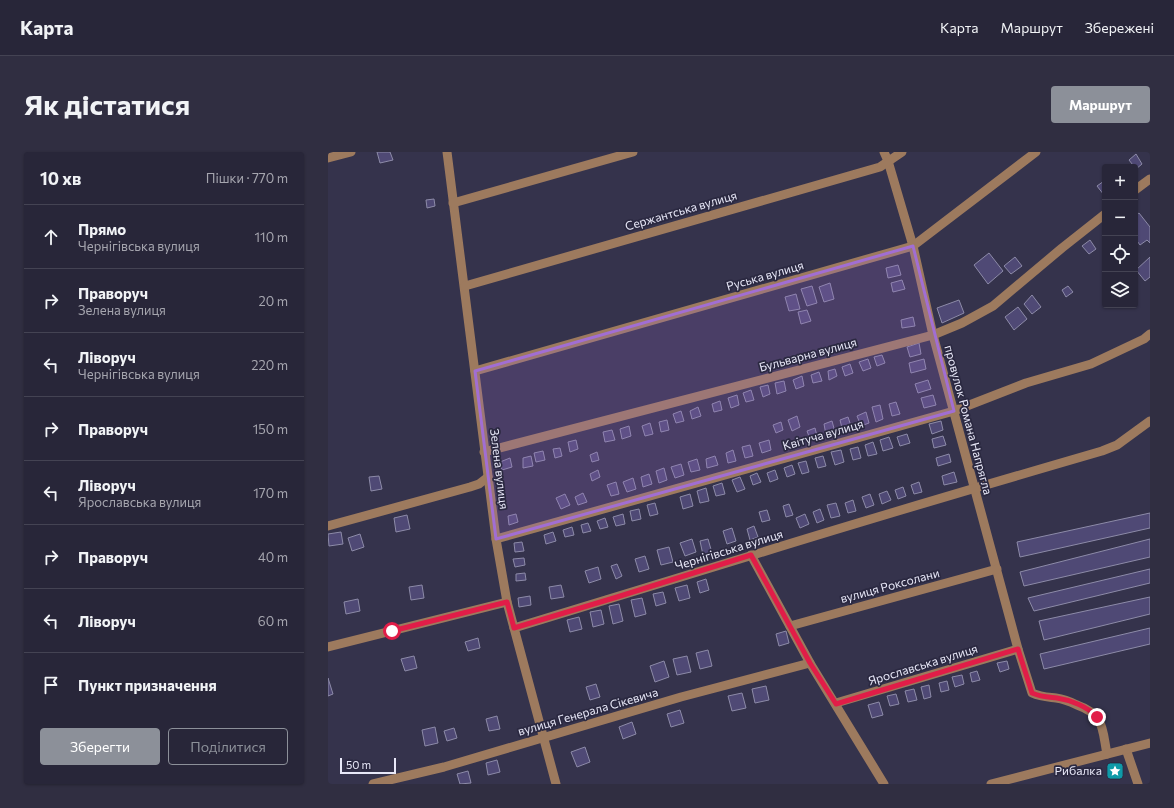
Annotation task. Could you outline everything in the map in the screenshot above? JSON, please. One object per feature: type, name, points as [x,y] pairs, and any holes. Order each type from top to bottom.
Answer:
[{"type":"street","points":[[328,158],[351,152]]},
{"type":"street","name":"Зелена вулиця","points":[[447,152],[496,539],[507,602],[556,784]]},
{"type":"street","points":[[453,203],[633,152]]},
{"type":"street","name":"провулок Романа Напрягла","points":[[884,152],[913,246],[933,335],[1018,649],[1032,693],[1039,696],[1066,700],[1093,712],[1101,724],[1107,754]]},
{"type":"street","name":"Сержантська вулиця","points":[[465,286],[880,167],[902,152]]},
{"type":"street","name":"Руська вулиця","points":[[475,371],[913,246],[1036,152]]},
{"type":"street","points":[[1138,188],[1150,179]]},
{"type":"street","name":"Бульварна вулиця","points":[[484,452],[933,335],[962,323],[993,306],[1102,216]]},
{"type":"street","points":[[1147,336],[1150,347]]},
{"type":"street","name":"Квітуча вулиця","points":[[496,539],[954,411],[1026,383],[1091,364],[1147,336]]},
{"type":"street","name":"Чернігівська вулиця","points":[[514,628],[751,555],[1102,451],[1117,445],[1150,421]]},
{"type":"street","points":[[328,526],[470,487],[479,484],[488,477]]},
{"type":"street","points":[[751,555],[810,663],[884,784]]},
{"type":"street","name":"вулиця Роксолани","points":[[790,626],[997,569]]},
{"type":"street","points":[[328,647],[507,602]]},
{"type":"street","name":"Ярославська вулиця","points":[[836,704],[1018,649]]},
{"type":"street","name":"вулиця Генерала Сікевича","points":[[373,784],[444,767],[681,697],[810,663]]},
{"type":"street","points":[[991,784],[1150,743]]},
{"type":"street","points":[[1126,749],[1138,784]]},
{"type":"highlighted area","points":[[913,246],[954,411],[496,539],[475,371]]},
{"type":"building","points":[[377,152],[390,152],[393,160],[380,163]]},
{"type":"building","points":[[1136,154],[1142,164],[1138,167],[1138,164],[1132,164],[1129,160]]},
{"type":"building","points":[[1102,182],[1102,192],[1097,186]]},
{"type":"building","points":[[434,199],[435,206],[427,208],[426,200]]},
{"type":"building","points":[[1139,213],[1150,227],[1150,243],[1147,240],[1140,245],[1138,242]]},
{"type":"building","points":[[1090,240],[1096,249],[1089,254],[1082,246]]},
{"type":"building","points":[[989,253],[1003,271],[988,284],[974,265]]},
{"type":"building","points":[[1015,257],[1022,266],[1011,274],[1004,266]]},
{"type":"building","points":[[1150,257],[1150,277],[1145,281],[1138,272],[1138,268]]},
{"type":"building","points":[[898,265],[901,275],[888,278],[886,268]]},
{"type":"building","points":[[902,280],[905,289],[893,292],[891,283]]},
{"type":"building","points":[[830,283],[834,299],[824,302],[819,287]]},
{"type":"building","points":[[812,286],[817,303],[807,306],[801,289]]},
{"type":"building","points":[[1068,286],[1073,292],[1066,297],[1062,290]]},
{"type":"building","points":[[796,294],[800,309],[789,311],[785,297]]},
{"type":"building","points":[[1032,295],[1041,307],[1032,314],[1024,304]]},
{"type":"building","points":[[959,300],[964,313],[942,323],[937,308]]},
{"type":"building","points":[[1018,307],[1027,319],[1014,330],[1005,317]]},
{"type":"building","points":[[807,310],[811,321],[801,324],[798,312]]},
{"type":"building","points":[[913,317],[915,326],[902,328],[901,320]]},
{"type":"building","points":[[919,343],[921,354],[910,357],[907,347]]},
{"type":"building","points":[[882,355],[885,363],[877,366],[874,357]]},
{"type":"building","points":[[868,359],[871,368],[863,371],[859,362]]},
{"type":"building","points":[[924,359],[926,369],[911,373],[909,363]]},
{"type":"building","points":[[850,364],[853,373],[845,376],[842,367]]},
{"type":"building","points":[[835,369],[837,376],[829,380],[828,371]]},
{"type":"building","points":[[819,372],[822,381],[813,383],[811,375]]},
{"type":"building","points":[[802,376],[804,386],[796,389],[793,380]]},
{"type":"building","points":[[928,380],[931,389],[918,393],[915,384]]},
{"type":"building","points":[[784,381],[786,391],[777,394],[775,383]]},
{"type":"building","points":[[768,385],[770,394],[763,397],[760,387]]},
{"type":"building","points":[[751,390],[754,400],[746,402],[743,393]]},
{"type":"building","points":[[737,395],[739,405],[731,408],[728,398]]},
{"type":"building","points":[[933,395],[936,405],[924,408],[921,398]]},
{"type":"building","points":[[720,401],[722,410],[714,412],[712,404]]},
{"type":"building","points":[[896,402],[900,414],[892,416],[889,404]]},
{"type":"building","points":[[880,405],[883,419],[876,422],[872,407]]},
{"type":"building","points":[[698,407],[701,416],[692,419],[690,411]]},
{"type":"building","points":[[681,411],[684,421],[676,423],[673,414]]},
{"type":"building","points":[[866,412],[869,423],[861,426],[857,416]]},
{"type":"building","points":[[797,416],[800,427],[792,431],[788,420]]},
{"type":"building","points":[[848,417],[852,429],[843,432],[840,420]]},
{"type":"building","points":[[667,420],[669,430],[661,432],[659,422]]},
{"type":"building","points":[[832,421],[835,432],[826,435],[824,424]]},
{"type":"building","points":[[941,421],[943,430],[932,434],[929,424]]},
{"type":"building","points":[[781,422],[783,430],[776,433],[773,425]]},
{"type":"building","points":[[650,423],[653,434],[645,436],[642,426]]},
{"type":"building","points":[[629,426],[631,436],[622,439],[620,429]]},
{"type":"building","points":[[815,428],[817,436],[810,439],[807,431]]},
{"type":"building","points":[[612,430],[615,440],[605,442],[603,432]]},
{"type":"building","points":[[907,434],[910,443],[900,446],[897,437]]},
{"type":"building","points":[[943,436],[946,445],[934,448],[932,439]]},
{"type":"building","points":[[889,437],[893,448],[883,451],[880,440]]},
{"type":"building","points":[[576,440],[578,449],[570,452],[568,442]]},
{"type":"building","points":[[769,440],[771,450],[762,453],[759,443]]},
{"type":"building","points":[[873,442],[877,454],[868,456],[865,445]]},
{"type":"building","points":[[750,445],[753,456],[745,458],[742,447]]},
{"type":"building","points":[[858,447],[861,458],[853,460],[850,449]]},
{"type":"building","points":[[560,448],[562,456],[555,458],[553,449]]},
{"type":"building","points":[[733,450],[736,461],[728,463],[726,453]]},
{"type":"building","points":[[841,450],[844,462],[835,465],[831,452]]},
{"type":"building","points":[[543,451],[545,460],[536,462],[534,453]]},
{"type":"building","points":[[597,452],[599,460],[592,462],[590,455]]},
{"type":"building","points":[[949,454],[951,462],[938,466],[936,458]]},
{"type":"building","points":[[531,456],[533,466],[523,468],[523,458]]},
{"type":"building","points":[[715,456],[718,465],[707,468],[706,459]]},
{"type":"building","points":[[823,456],[826,466],[818,468],[815,458]]},
{"type":"building","points":[[510,458],[512,467],[502,470],[500,462]]},
{"type":"building","points":[[697,459],[700,470],[691,472],[688,462]]},
{"type":"building","points":[[806,461],[809,472],[802,474],[798,463]]},
{"type":"building","points":[[681,464],[684,475],[675,478],[671,467]]},
{"type":"building","points":[[792,465],[795,474],[787,477],[784,468]]},
{"type":"building","points":[[664,468],[667,480],[659,483],[656,471]]},
{"type":"building","points":[[598,470],[600,477],[592,481],[590,474]]},
{"type":"building","points":[[775,470],[778,479],[770,482],[767,473]]},
{"type":"building","points":[[954,472],[957,482],[944,485],[942,476]]},
{"type":"building","points":[[757,473],[761,482],[753,485],[750,476]]},
{"type":"building","points":[[649,474],[652,484],[643,487],[641,477]]},
{"type":"building","points":[[379,476],[382,489],[371,491],[369,477]]},
{"type":"building","points":[[740,477],[745,489],[737,492],[732,480]]},
{"type":"building","points":[[633,478],[636,489],[627,492],[623,482]]},
{"type":"building","points":[[616,482],[619,494],[611,496],[607,485]]},
{"type":"building","points":[[919,482],[922,492],[914,494],[911,485]]},
{"type":"building","points":[[722,483],[725,494],[716,496],[713,486]]},
{"type":"building","points":[[903,487],[906,496],[898,499],[895,490]]},
{"type":"building","points":[[706,488],[709,501],[700,503],[697,491]]},
{"type":"building","points":[[887,491],[891,500],[882,504],[879,494]]},
{"type":"building","points":[[583,493],[587,502],[578,505],[575,497]]},
{"type":"building","points":[[565,494],[570,505],[561,509],[556,498]]},
{"type":"building","points":[[690,494],[693,506],[683,509],[680,497]]},
{"type":"building","points":[[870,494],[874,505],[866,508],[862,497]]},
{"type":"building","points":[[853,500],[856,511],[848,513],[845,503]]},
{"type":"building","points":[[655,503],[658,514],[650,516],[647,505]]},
{"type":"building","points":[[836,503],[840,516],[831,518],[827,505]]},
{"type":"building","points":[[789,504],[793,515],[786,517],[783,506]]},
{"type":"building","points":[[639,509],[641,519],[632,521],[630,511]]},
{"type":"building","points":[[820,509],[824,520],[817,523],[813,512]]},
{"type":"building","points":[[767,510],[770,520],[762,522],[759,512]]},
{"type":"building","points":[[1150,513],[1150,528],[1020,557],[1017,542]]},
{"type":"building","points":[[516,514],[518,522],[509,525],[508,516]]},
{"type":"building","points":[[623,514],[625,524],[616,526],[613,517]]},
{"type":"building","points":[[805,514],[809,524],[800,528],[796,518]]},
{"type":"building","points":[[407,515],[410,529],[396,532],[394,518]]},
{"type":"building","points":[[605,518],[608,527],[600,529],[597,521]]},
{"type":"building","points":[[588,523],[591,531],[583,533],[581,525]]},
{"type":"building","points":[[754,526],[758,537],[750,540],[747,529]]},
{"type":"building","points":[[572,527],[574,535],[565,537],[563,530]]},
{"type":"building","points":[[732,528],[736,541],[727,544],[723,531]]},
{"type":"building","points":[[341,532],[343,544],[329,546],[328,534]]},
{"type":"building","points":[[553,532],[556,541],[546,544],[544,535]]},
{"type":"building","points":[[360,534],[364,547],[352,551],[348,538]]},
{"type":"building","points":[[692,539],[696,552],[685,556],[680,543]]},
{"type":"building","points":[[708,539],[712,553],[703,555],[700,541]]},
{"type":"building","points":[[1150,539],[1150,557],[1024,586],[1020,572]]},
{"type":"building","points":[[522,542],[524,551],[515,552],[514,543]]},
{"type":"building","points":[[669,547],[673,562],[661,565],[657,550]]},
{"type":"building","points":[[645,556],[649,569],[639,572],[635,559]]},
{"type":"building","points":[[524,558],[525,565],[515,567],[513,559]]},
{"type":"building","points":[[617,564],[622,576],[616,579],[611,566]]},
{"type":"building","points":[[598,567],[601,579],[589,583],[585,571]]},
{"type":"building","points":[[1150,569],[1150,583],[1034,611],[1028,598]]},
{"type":"building","points":[[525,573],[526,580],[516,581],[516,574]]},
{"type":"building","points":[[706,579],[709,590],[700,593],[697,582]]},
{"type":"building","points":[[422,585],[424,598],[411,600],[409,587]]},
{"type":"building","points":[[561,585],[564,597],[551,599],[549,587]]},
{"type":"building","points":[[687,585],[690,598],[679,601],[675,588]]},
{"type":"building","points":[[663,592],[666,603],[656,606],[653,594]]},
{"type":"building","points":[[530,596],[531,605],[519,607],[518,598]]},
{"type":"building","points":[[1150,597],[1150,614],[1044,640],[1039,621]]},
{"type":"building","points":[[642,598],[646,614],[635,617],[631,600]]},
{"type":"building","points":[[358,599],[360,611],[346,614],[344,602]]},
{"type":"building","points":[[619,604],[623,621],[613,624],[609,606]]},
{"type":"building","points":[[601,610],[604,624],[593,627],[590,612]]},
{"type":"building","points":[[579,617],[582,629],[570,632],[567,620]]},
{"type":"building","points":[[1150,628],[1150,644],[1044,669],[1040,654]]},
{"type":"building","points":[[786,631],[789,643],[779,646],[776,634]]},
{"type":"building","points":[[478,638],[480,648],[468,651],[465,642]]},
{"type":"building","points":[[708,650],[712,666],[700,669],[696,653]]},
{"type":"building","points":[[414,656],[417,668],[405,671],[401,659]]},
{"type":"building","points":[[687,656],[691,672],[677,675],[673,659]]},
{"type":"building","points":[[664,661],[669,677],[655,682],[650,666]]},
{"type":"building","points":[[1007,661],[1009,669],[1000,672],[997,663]]},
{"type":"building","points":[[977,671],[980,680],[972,682],[970,673]]},
{"type":"building","points":[[962,675],[964,684],[955,687],[952,677]]},
{"type":"building","points":[[328,678],[333,694],[328,696]]},
{"type":"building","points":[[947,681],[949,690],[941,692],[939,683]]},
{"type":"building","points":[[596,684],[600,697],[590,700],[586,687]]},
{"type":"building","points":[[929,685],[931,697],[924,699],[921,687]]},
{"type":"building","points":[[766,686],[769,700],[755,703],[752,689]]},
{"type":"building","points":[[914,689],[917,700],[908,702],[905,691]]},
{"type":"building","points":[[742,693],[746,708],[732,711],[728,696]]},
{"type":"building","points":[[896,694],[899,704],[890,706],[887,696]]},
{"type":"building","points":[[879,702],[883,715],[872,718],[868,705]]},
{"type":"building","points":[[680,710],[684,723],[671,727],[667,714]]},
{"type":"building","points":[[497,716],[500,729],[489,731],[486,719]]},
{"type":"building","points":[[632,722],[636,734],[623,739],[619,727]]},
{"type":"building","points":[[435,727],[438,743],[425,746],[422,730]]},
{"type":"building","points":[[454,728],[457,738],[447,741],[444,731]]},
{"type":"building","points":[[585,747],[590,762],[577,767],[571,752]]},
{"type":"building","points":[[497,760],[500,772],[488,775],[486,763]]},
{"type":"building","points":[[468,771],[471,783],[460,784],[457,774]]},
{"type":"place","name":"Рибалка","points":[[1115,771]]},
{"type":"route","points":[[392,631],[507,602],[514,628],[751,555],[810,663],[836,704],[1018,649],[1032,693],[1047,698],[1066,700],[1093,712],[1097,717]]}]
